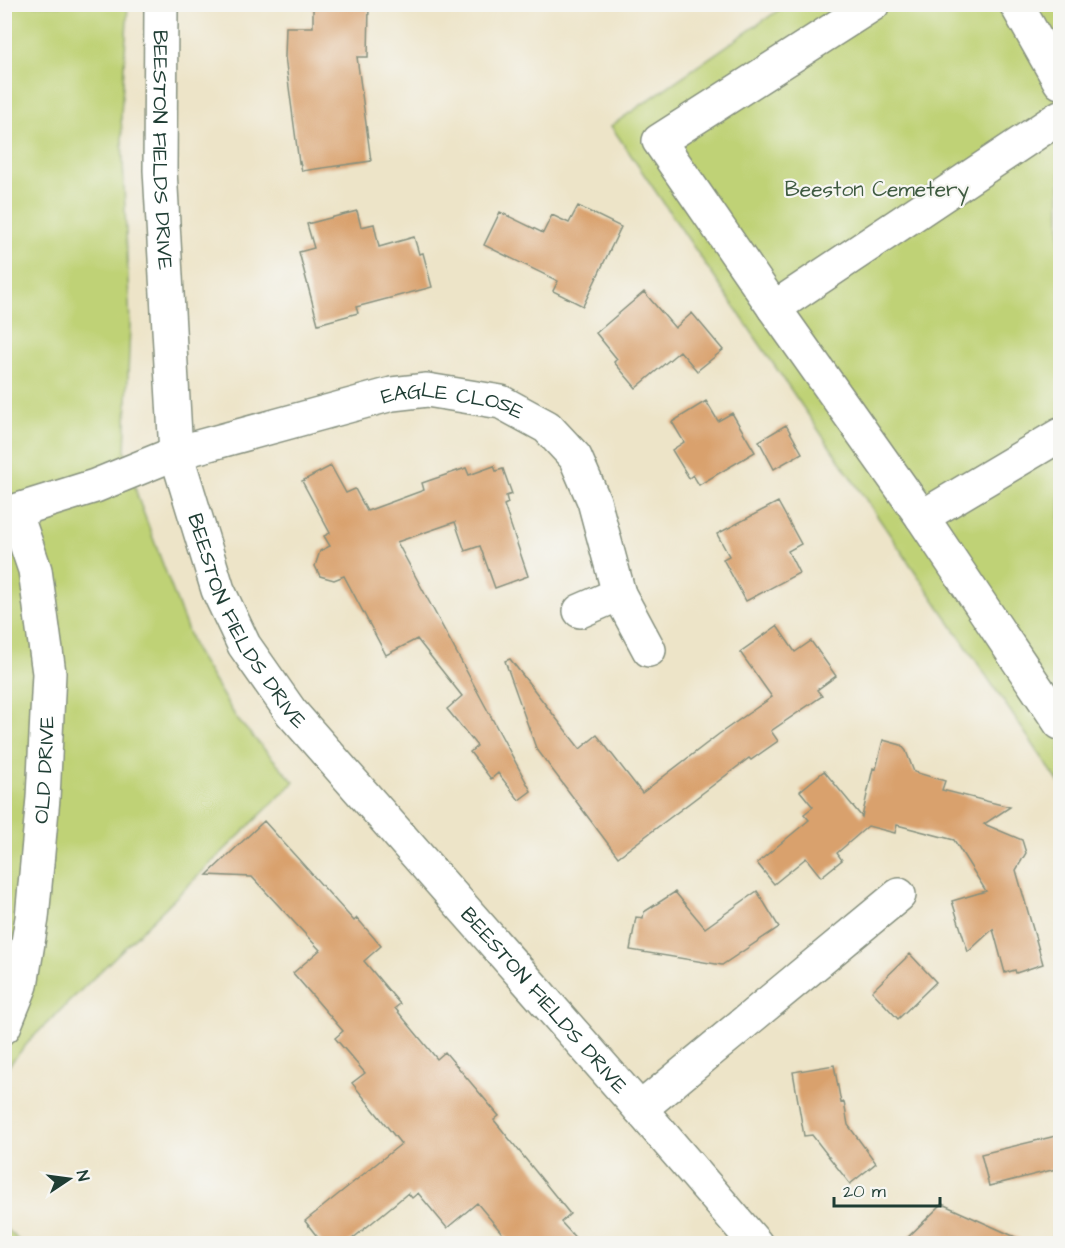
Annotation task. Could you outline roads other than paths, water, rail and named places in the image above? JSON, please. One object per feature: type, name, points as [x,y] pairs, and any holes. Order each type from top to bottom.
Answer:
[{"type":"street","name":"BEESTON FIELDS DRIVE","points":[[161,4],[160,171],[176,453],[218,590],[244,645],[291,712],[756,1244]]},
{"type":"street","points":[[873,4],[659,141],[774,308],[1055,705]]},
{"type":"street","points":[[1016,4],[1060,82]]},
{"type":"street","points":[[774,308],[1060,117]]},
{"type":"street","name":"EAGLE CLOSE","points":[[15,511],[94,486],[176,453],[392,394],[427,390],[501,402],[547,427],[575,457],[594,501],[619,594],[649,650]]},
{"type":"street","points":[[922,517],[1060,435]]},
{"type":"street","name":"OLD DRIVE","points":[[4,1027],[21,985],[32,918],[43,798],[49,673],[35,570],[15,511]]},
{"type":"street","points":[[580,611],[619,594]]},
{"type":"street","name":"BEESTON FIELDS DRIVE","points":[[640,1109],[899,895]]},
{"type":"park label","name":"Beeston Cemetery","points":[[877,189]]}]
